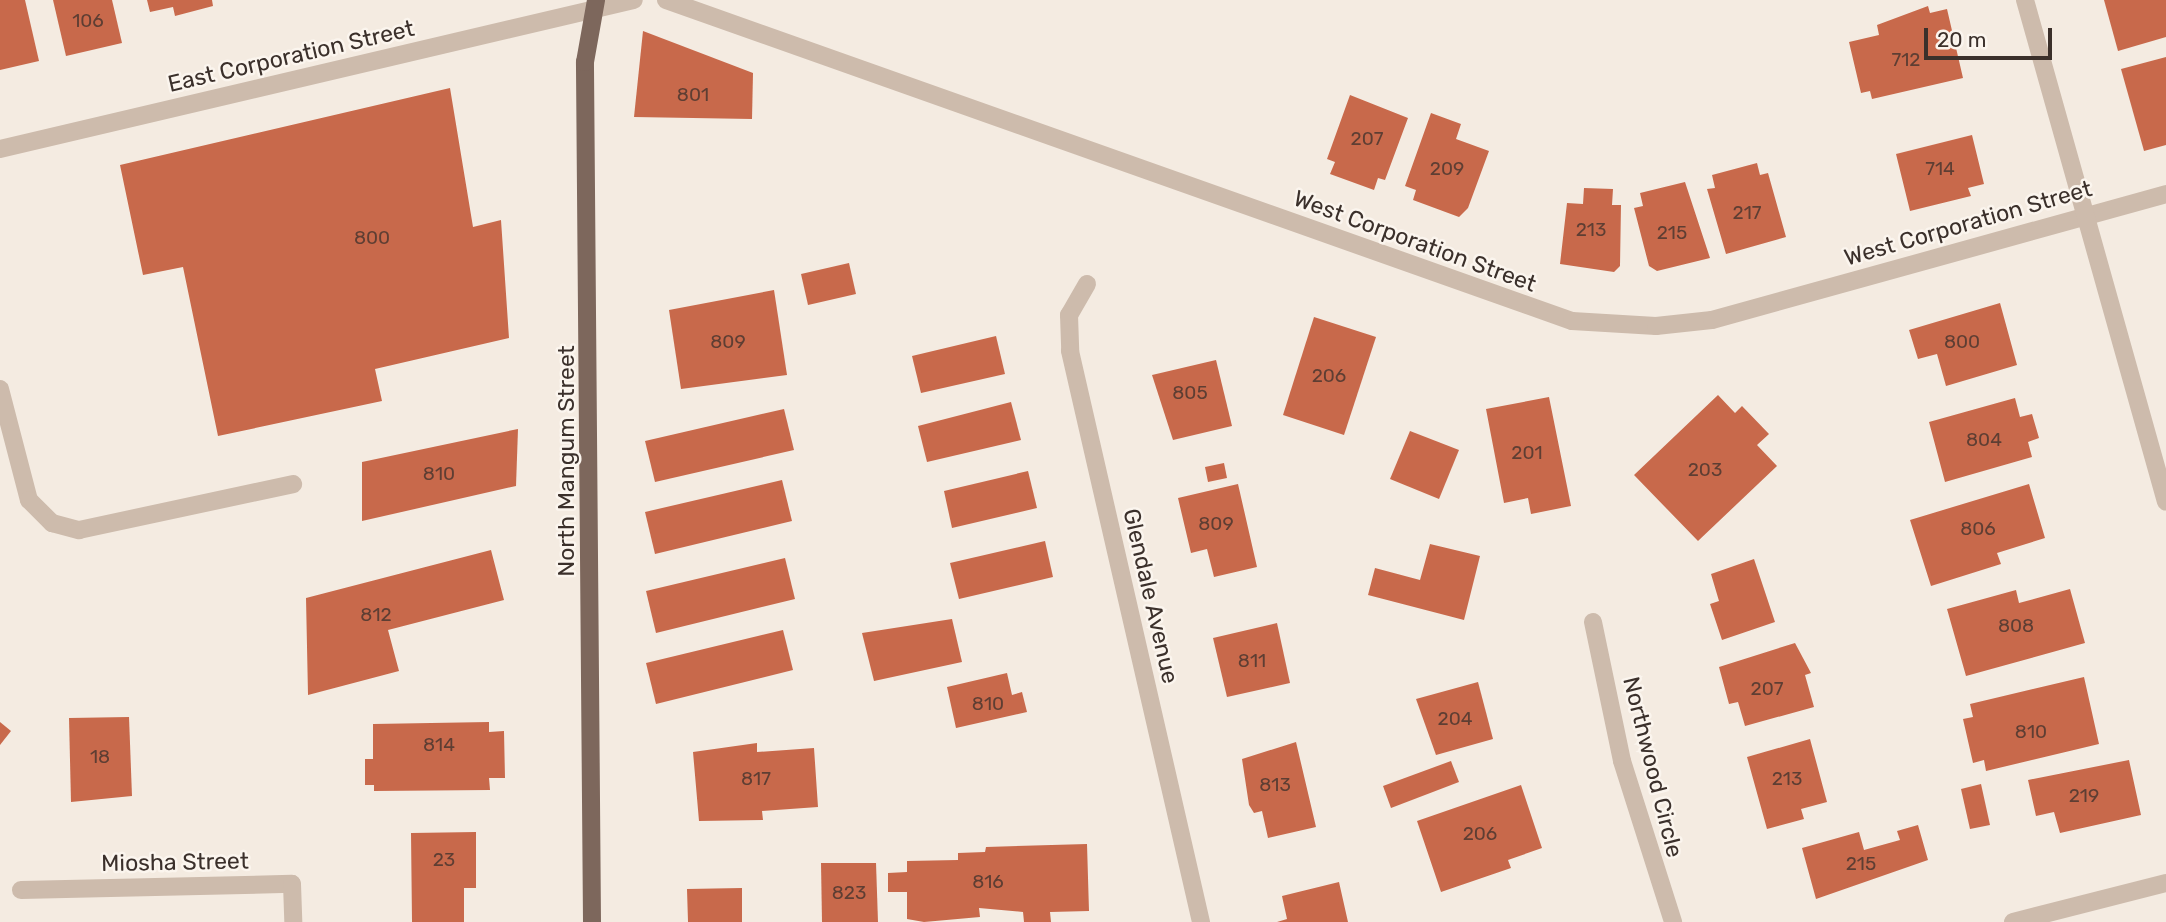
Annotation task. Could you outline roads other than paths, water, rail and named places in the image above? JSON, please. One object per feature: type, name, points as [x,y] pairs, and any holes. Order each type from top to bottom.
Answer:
[{"type":"main road","name":"North Mangum Street","points":[[592,3],[585,62],[592,922]]},
{"type":"street","points":[[592,3],[634,0]]},
{"type":"street","name":"West Corporation Street","points":[[666,0],[1572,321],[1656,326],[1712,320],[2166,194]]},
{"type":"street","points":[[2025,0],[2166,502]]},
{"type":"street","name":"East Corporation Street","points":[[0,149],[592,3]]},
{"type":"street","name":"Glendale Avenue","points":[[1087,285],[1069,315],[1070,351],[1201,922]]},
{"type":"street","points":[[0,390],[5,426],[29,500],[52,523],[79,530],[293,484]]},
{"type":"street","name":"Northwood Circle","points":[[1593,622],[1622,761],[1673,922]]},
{"type":"street","points":[[2012,922],[2166,883]]},
{"type":"street","name":"Miosha Street","points":[[21,890],[292,884],[293,922]]}]
